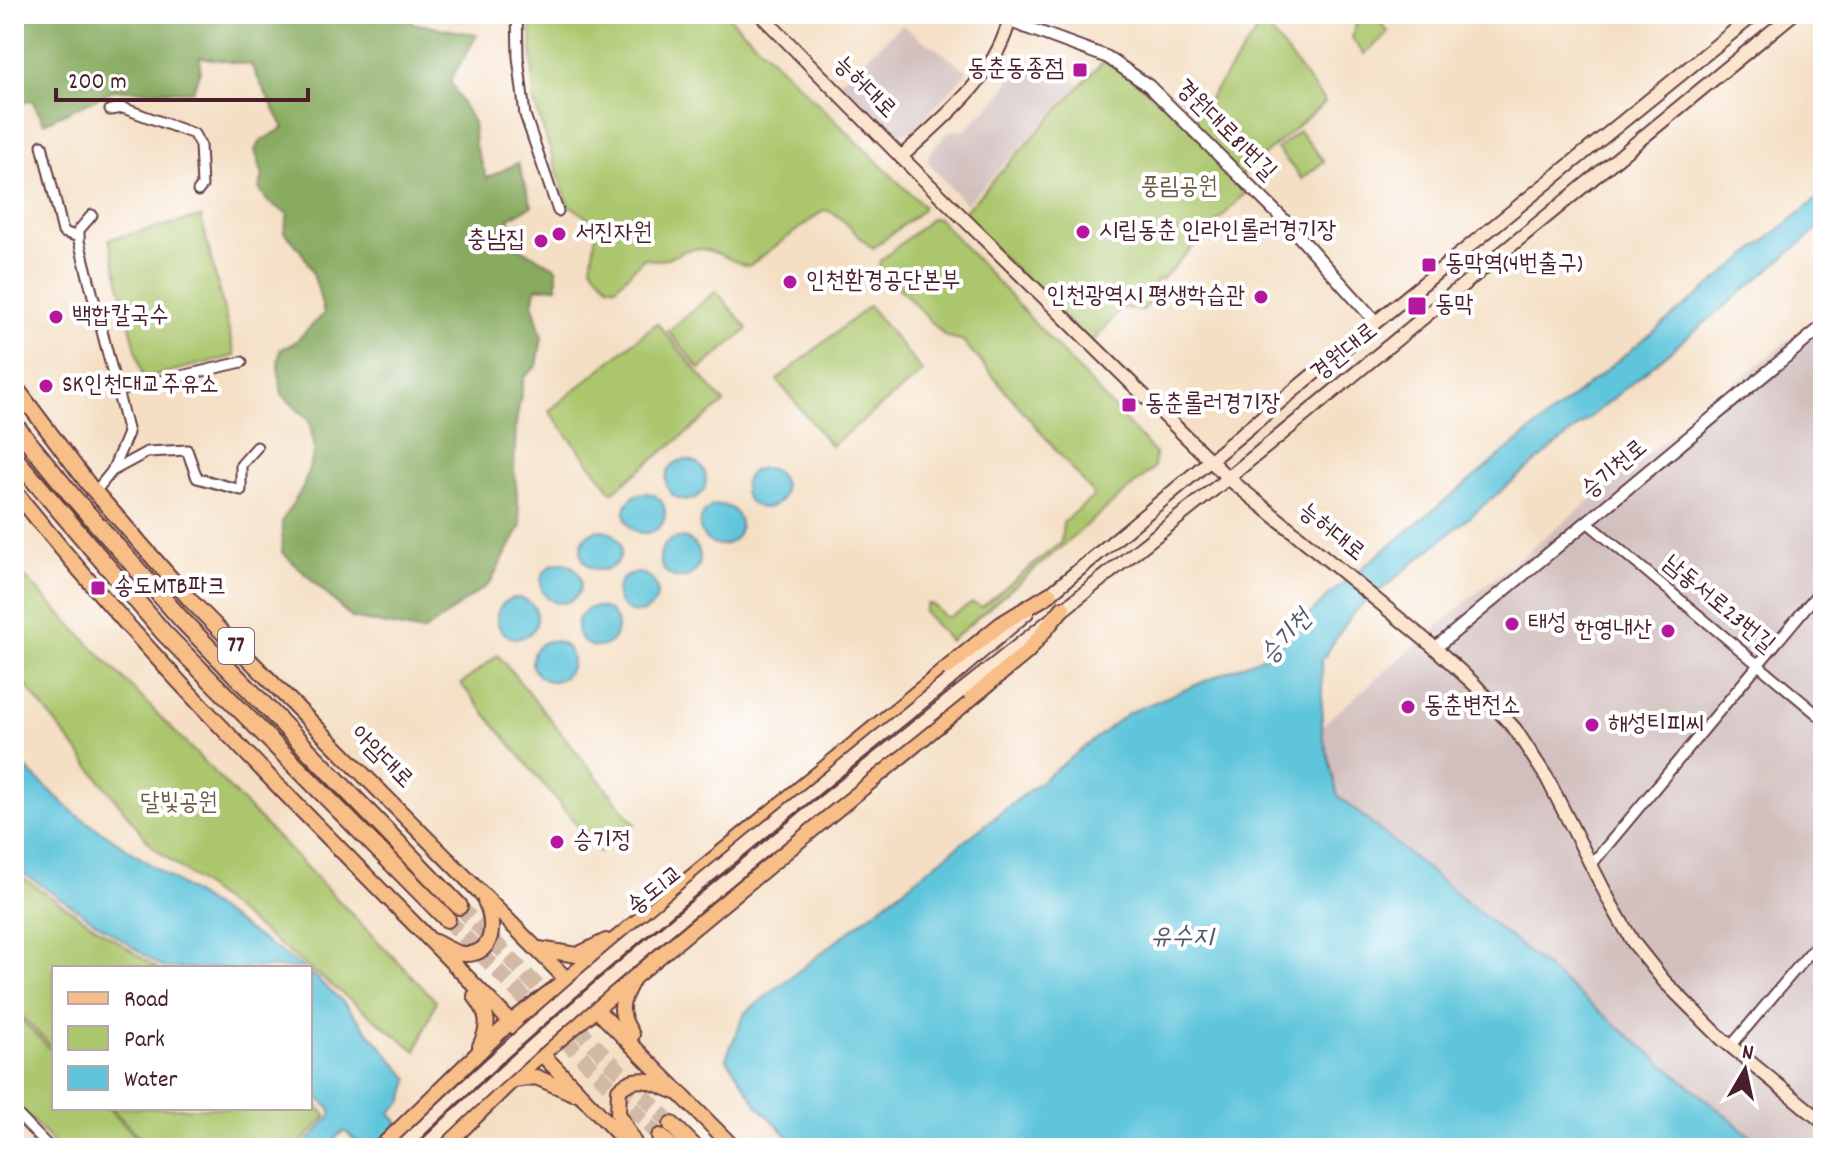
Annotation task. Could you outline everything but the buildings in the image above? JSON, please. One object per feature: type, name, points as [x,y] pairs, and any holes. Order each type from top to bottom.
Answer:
[{"type":"highway","name":"아암대로","points":[[14,424],[74,498],[181,619],[459,906]]},
{"type":"highway","points":[[14,457],[164,633],[447,919]]},
{"type":"highway","points":[[668,1137],[695,1148]]},
{"type":"main road","name":"능허대로","points":[[760,14],[1228,478],[1418,633],[1474,684],[1515,729],[1547,778],[1633,942],[1664,981],[1731,1046],[1823,1122]]},
{"type":"main road","name":"경원대로","points":[[960,692],[1228,478],[1793,14]]},
{"type":"main road","points":[[1749,16],[1763,38]]},
{"type":"main road","name":"경원대로","points":[[949,680],[1292,391],[1749,16]]},
{"type":"main road","points":[[901,157],[970,92],[990,67],[1004,40],[1010,18]]},
{"type":"main road","name":"아암대로","points":[[14,385],[95,492],[191,601],[734,1148]]},
{"type":"main road","points":[[1292,391],[1287,401],[1288,412],[1293,415],[1309,411]]},
{"type":"main road","points":[[14,490],[114,613],[282,793],[512,1022],[540,1055],[633,1148]]},
{"type":"main road","points":[[380,1148],[512,1022],[1001,624],[1050,594]]},
{"type":"main road","points":[[443,1148],[540,1055],[1027,652],[1063,608]]},
{"type":"main road","name":"송도1교","points":[[401,1148],[483,1068],[646,928],[949,680]]},
{"type":"main road","name":"송도1교","points":[[423,1148],[494,1079],[656,937],[960,692]]},
{"type":"main road","points":[[427,939],[462,954],[474,953],[486,945],[492,934],[492,915],[478,889]]},
{"type":"main road","points":[[537,948],[577,955],[618,937]]},
{"type":"main road","points":[[448,960],[485,1008],[488,1020],[484,1038],[466,1066]]},
{"type":"main road","points":[[635,976],[624,994],[620,1010],[622,1019],[647,1059]]},
{"type":"main road","points":[[513,1080],[536,1077],[585,1099]]},
{"type":"main road","points":[[633,1148],[618,1113],[619,1090],[633,1079],[642,1079],[681,1094]]},
{"type":"street","points":[[517,14],[525,115],[558,211]]},
{"type":"street","name":"경원대로81번길","points":[[1010,18],[1107,57],[1149,86],[1286,222],[1376,322]]},
{"type":"street","points":[[110,110],[123,108],[194,134],[200,145],[202,186],[198,191]]},
{"type":"street","points":[[42,145],[63,232],[79,237]]},
{"type":"street","points":[[92,215],[79,230],[79,237],[128,433],[112,471],[95,492]]},
{"type":"street","name":"승기천로","points":[[1435,648],[1823,326]]},
{"type":"street","points":[[117,391],[242,362]]},
{"type":"street","points":[[112,471],[147,452],[187,450],[197,478],[241,490],[241,465],[257,447]]},
{"type":"street","name":"남동서로23번길","points":[[1587,522],[1823,719]]},
{"type":"street","points":[[1591,865],[1823,587]]},
{"type":"street","points":[[1731,1046],[1823,937]]},
{"type":"street","points":[[14,1111],[50,1148]]},
{"type":"shaded area","points":[[902,25],[968,71],[914,130],[897,134],[886,132],[837,84]]},
{"type":"shaded area","points":[[1021,58],[1066,72],[1079,85],[966,204],[928,163],[929,153],[951,130],[964,131],[1000,96]]},
{"type":"shaded area","points":[[1823,312],[1823,1148],[831,1148],[1468,600]]},
{"type":"green space","points":[[14,14],[405,14],[413,23],[477,35],[450,81],[473,123],[475,146],[487,178],[518,163],[532,206],[509,218],[517,247],[557,268],[557,287],[536,288],[533,305],[542,337],[537,366],[524,377],[516,423],[514,469],[521,526],[490,583],[423,632],[352,618],[282,552],[282,521],[303,487],[315,450],[309,420],[282,395],[278,366],[280,350],[294,343],[324,314],[311,269],[301,251],[284,232],[288,214],[268,202],[259,188],[263,176],[255,150],[262,140],[284,128],[251,65],[200,57],[200,70],[193,91],[114,90],[44,123],[32,100],[14,105]]},
{"type":"green space","points":[[530,14],[726,14],[923,206],[921,211],[873,248],[837,216],[824,210],[749,266],[707,250],[693,249],[662,260],[644,258],[616,287],[608,285],[591,267],[597,225],[568,204],[534,102]]},
{"type":"green space","name":"풍림공원","points":[[1269,14],[1277,14],[1268,28],[1325,102],[1240,176],[1251,187],[1162,279],[1155,281],[1150,301],[1143,311],[1120,310],[1091,344],[961,215],[1107,57],[1190,126]]},
{"type":"green space","points":[[1368,14],[1373,14],[1389,33],[1364,54],[1352,39],[1356,24]]},
{"type":"green space","points":[[1299,131],[1324,161],[1302,179],[1277,149]]},
{"type":"green space","points":[[201,217],[235,356],[143,378],[109,239]]},
{"type":"green space","points":[[932,218],[938,218],[1155,453],[1154,468],[950,641],[924,612],[927,604],[932,604],[945,617],[972,603],[982,607],[1061,542],[1063,523],[1093,497],[1092,492],[963,341],[945,336],[879,267],[881,260]]},
{"type":"green space","points":[[716,291],[748,329],[700,369],[668,331]]},
{"type":"green space","points":[[869,306],[923,372],[831,446],[777,380]]},
{"type":"green space","points":[[657,323],[724,403],[612,492],[549,411]]},
{"type":"green space","name":"달빛공원","points":[[14,566],[436,1001],[416,1051],[312,970],[312,966],[307,966],[152,846],[14,670]]},
{"type":"green space","points":[[498,655],[635,824],[599,852],[461,684]]},
{"type":"green space","points":[[14,872],[154,966],[52,966],[52,1047],[14,1008]]},
{"type":"green space","points":[[14,1012],[52,1051],[52,1110],[110,1110],[147,1148],[58,1148],[14,1101]]},
{"type":"green space","points":[[312,1100],[327,1116],[295,1148],[150,1148],[113,1110],[312,1110]]},
{"type":"water","name":"유수지","points":[[1823,194],[1823,225],[1353,613],[1322,660],[1322,732],[1338,796],[1765,1148],[800,1148],[759,1107],[726,1058],[745,1013],[1128,713],[1270,654],[1330,594]]},
{"type":"water","points":[[686,460],[700,466],[706,480],[700,494],[686,500],[672,494],[666,480],[672,466]]},
{"type":"water","points":[[764,468],[778,474],[784,488],[778,502],[764,508],[750,502],[744,488],[750,474]]},
{"type":"water","points":[[645,493],[659,499],[665,513],[659,527],[645,533],[631,527],[625,513],[631,499]]},
{"type":"water","points":[[720,505],[734,511],[740,525],[734,539],[720,545],[706,539],[700,525],[706,511]]},
{"type":"water","points":[[601,530],[615,536],[621,550],[615,564],[601,570],[587,564],[581,550],[587,536]]},
{"type":"water","points":[[680,538],[694,544],[700,558],[694,572],[680,578],[666,572],[660,558],[666,544]]},
{"type":"water","points":[[561,563],[575,569],[581,583],[575,597],[561,603],[547,597],[541,583],[547,569]]},
{"type":"water","points":[[637,573],[651,579],[657,593],[651,607],[637,613],[623,607],[617,593],[623,579]]},
{"type":"water","points":[[517,598],[531,604],[537,618],[531,632],[517,638],[503,632],[497,618],[503,604]]},
{"type":"water","points":[[597,607],[611,613],[617,627],[611,641],[597,647],[583,641],[577,627],[583,613]]},
{"type":"water","points":[[552,641],[566,647],[572,661],[566,675],[552,681],[538,675],[532,661],[538,647]]},
{"type":"water","points":[[14,757],[74,813],[301,966],[161,966],[14,867]]},
{"type":"water","points":[[312,975],[342,1001],[409,1079],[403,1101],[390,1113],[418,1148],[364,1148],[342,1132],[325,1148],[301,1148],[331,1116],[331,1110],[312,1091]]},
{"type":"tunnel","points":[[459,906],[672,1125]]},
{"type":"tunnel","points":[[447,919],[660,1137]]},
{"type":"place","name":"동춘동종점","points":[[1080,70]]},
{"type":"place","name":"시립동춘 인라인롤러경기장","points":[[1083,232]]},
{"type":"place","name":"서진자원","points":[[559,234]]},
{"type":"place","name":"충남집","points":[[541,241]]},
{"type":"place","name":"동막역(4번출구)","points":[[1429,265]]},
{"type":"place","name":"인천환경공단본부","points":[[790,282]]},
{"type":"place","name":"인천광역시 평생학습관","points":[[1261,297]]},
{"type":"place","name":"동막","points":[[1417,306]]},
{"type":"place","name":"백합칼국수","points":[[56,317]]},
{"type":"place","name":"SK인천대교주유소","points":[[46,386]]},
{"type":"place","name":"동춘롤러경기장","points":[[1129,405]]},
{"type":"place","name":"송도MTB파크","points":[[98,588]]},
{"type":"place","name":"태성","points":[[1512,624]]},
{"type":"place","name":"한영내산","points":[[1668,631]]},
{"type":"place","name":"동춘변전소","points":[[1408,707]]},
{"type":"place","name":"해성티피씨","points":[[1592,725]]},
{"type":"place","name":"승기정","points":[[557,842]]},
{"type":"water label","name":"승기천","points":[[1287,638]]}]
